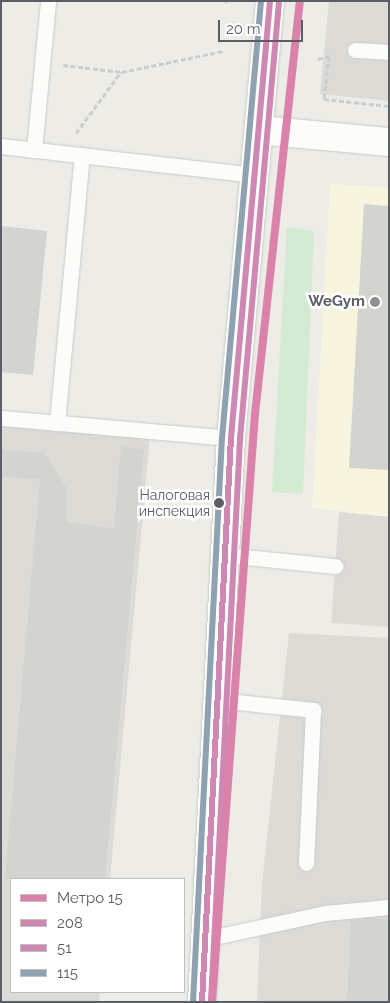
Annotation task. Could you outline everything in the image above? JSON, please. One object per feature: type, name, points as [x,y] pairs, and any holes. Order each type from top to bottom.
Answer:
[{"type":"street","points":[[202,1002],[231,438],[270,1]]},
{"type":"street","points":[[259,130],[389,142]]},
{"type":"lane","points":[[34,150],[48,1]]},
{"type":"lane","points":[[355,50],[389,52]]},
{"type":"lane","points":[[1,146],[255,175]]},
{"type":"lane","points":[[57,423],[82,155]]},
{"type":"lane","points":[[1,418],[231,438]]},
{"type":"lane","points":[[226,555],[335,566]]},
{"type":"lane","points":[[218,700],[312,710],[306,863]]},
{"type":"lane","points":[[206,939],[325,913],[389,907]]},
{"type":"path","points":[[42,63],[122,72],[223,51]]},
{"type":"path","points":[[329,56],[324,100],[389,106]]},
{"type":"path","points":[[55,152],[78,132],[95,106],[122,72]]},
{"type":"shaded area","points":[[329,1],[389,1],[389,101],[320,94]]},
{"type":"shaded area","points":[[330,184],[389,187],[389,517],[312,508]]},
{"type":"shaded area","points":[[1,422],[150,436],[110,878],[10,878],[10,993],[100,993],[99,1002],[1,1002]]},
{"type":"shaded area","points":[[339,512],[389,517],[389,627],[331,623]]},
{"type":"shaded area","points":[[289,633],[389,638],[389,1002],[257,1002],[262,884]]},
{"type":"green space","points":[[287,227],[314,231],[303,494],[272,492]]},
{"type":"building","points":[[364,204],[389,206],[389,470],[349,468]]},
{"type":"building","points":[[1,226],[47,231],[33,375],[1,372]]},
{"type":"building","points":[[121,447],[144,449],[105,878],[5,879],[40,479],[1,477],[1,450],[42,453],[42,449],[67,489],[67,522],[114,529]]},
{"type":"building","points":[[367,918],[389,920],[389,1002],[347,1002],[351,920]]},
{"type":"metro line","name":"15","points":[[212,1002],[255,414],[300,1]]},
{"type":"transit line","name":"115","points":[[193,1002],[222,438],[261,1]]},
{"type":"transit line","name":"208","points":[[202,1002],[231,438],[270,1]]},
{"type":"transit line","name":"51","points":[[211,1002],[240,439],[279,2]]},
{"type":"place","name":"WeGym","points":[[375,302]]},
{"type":"place","name":"Налоговая инспекция","points":[[219,503]]}]
